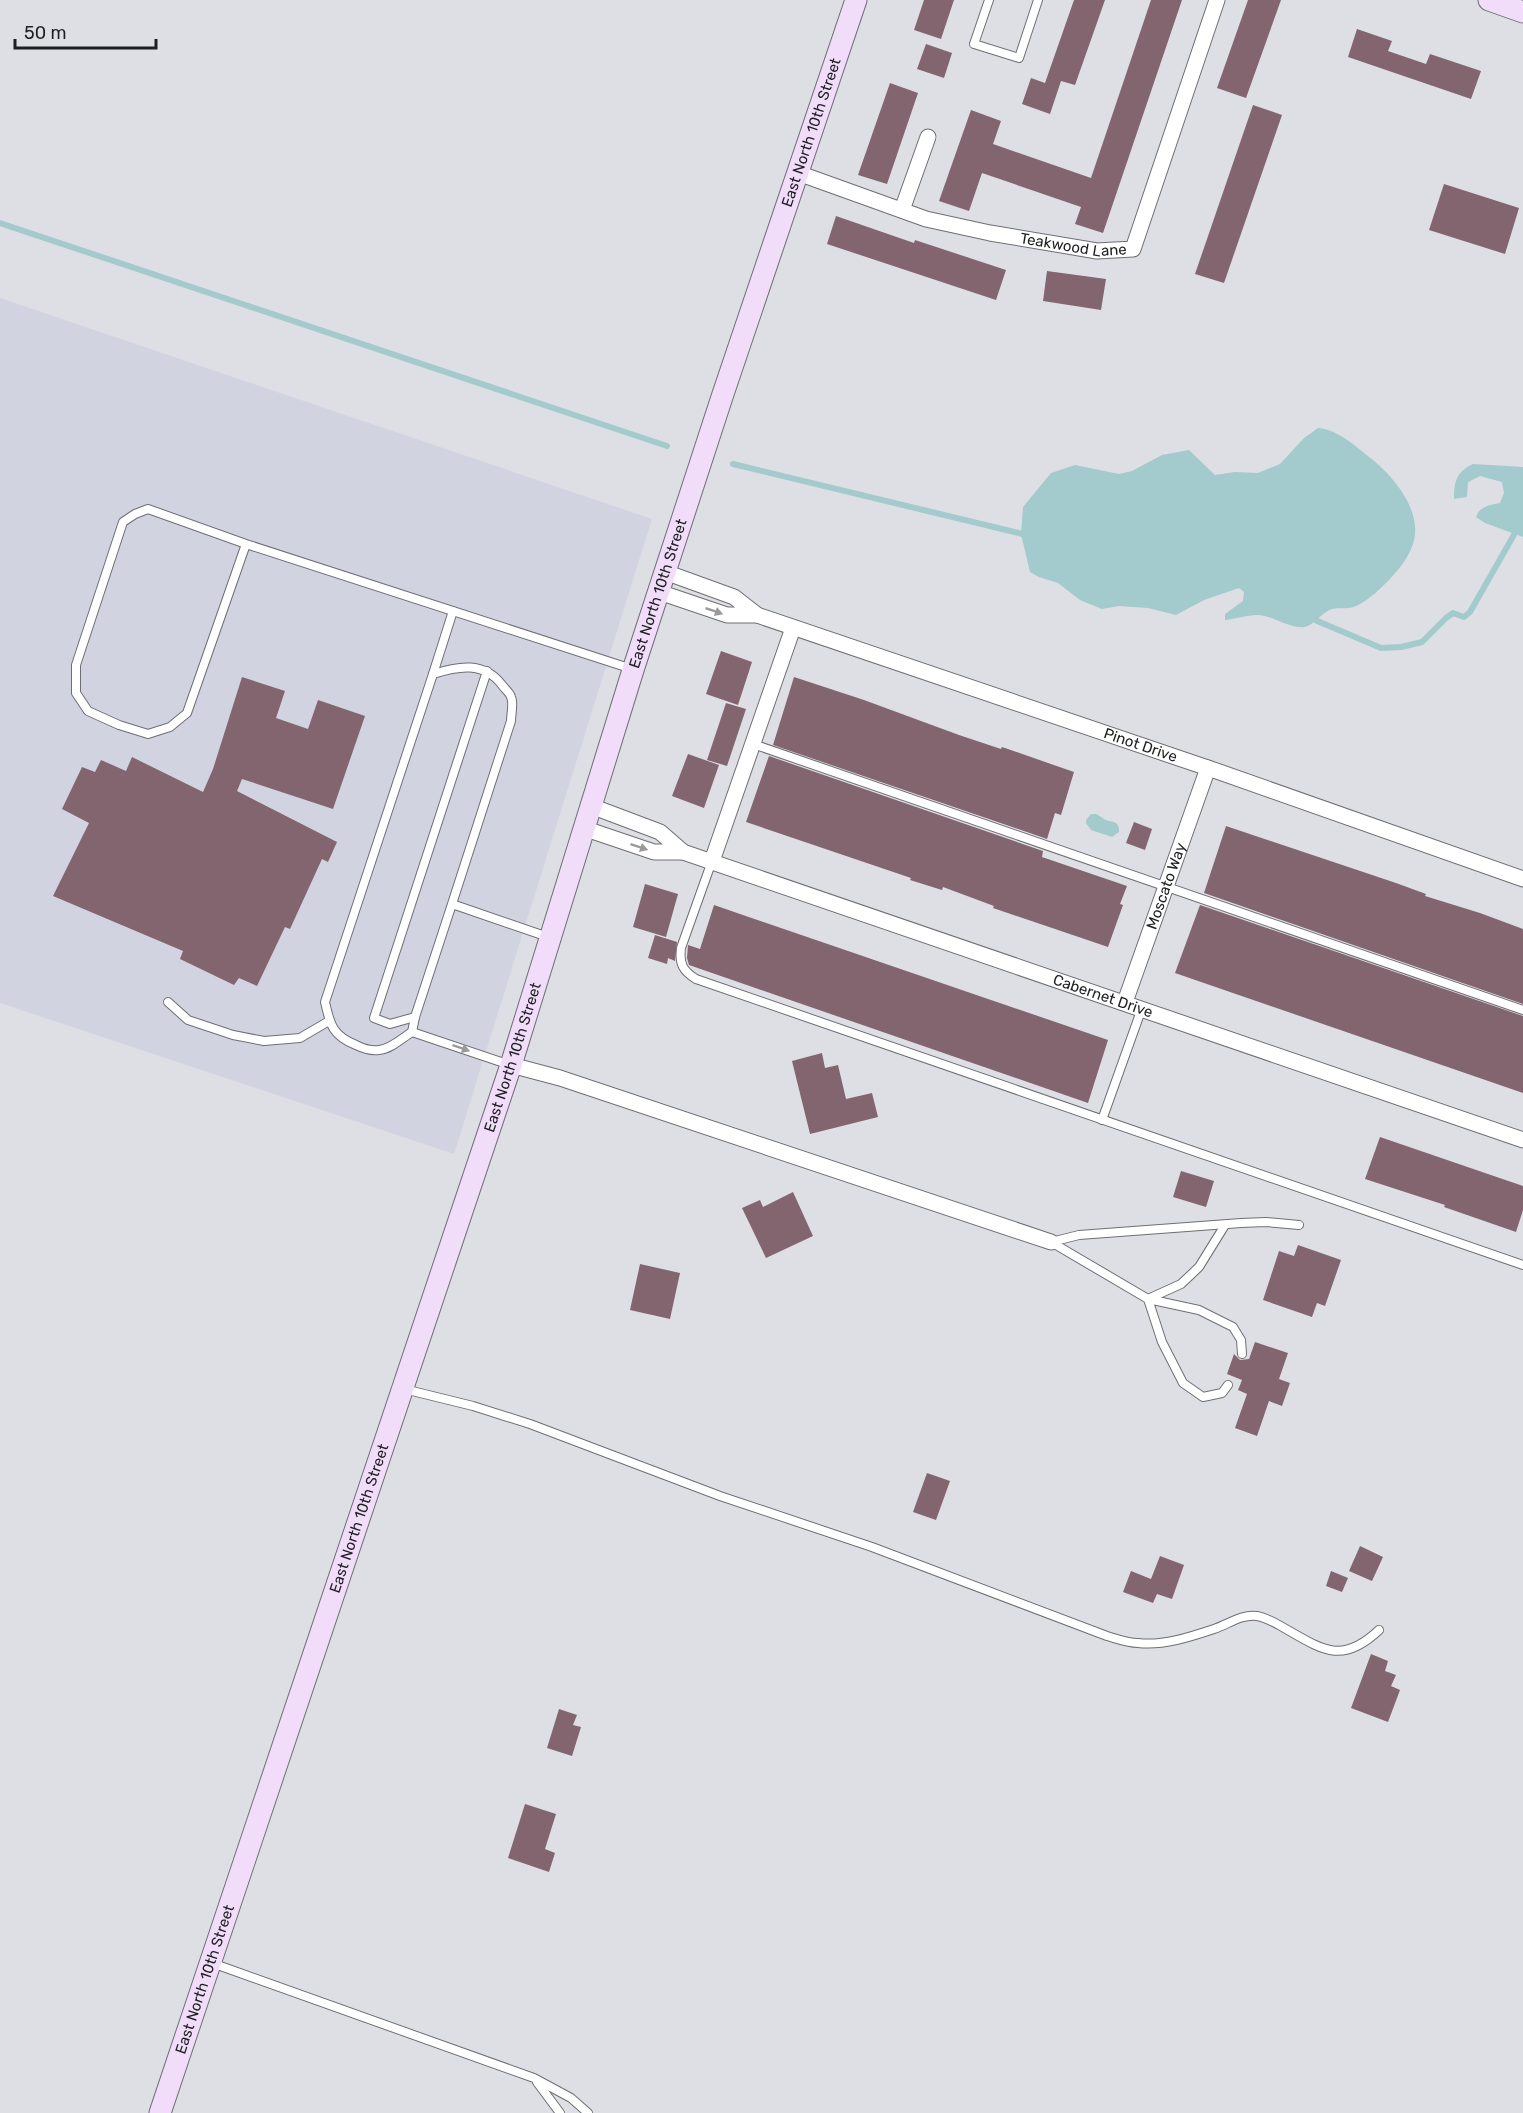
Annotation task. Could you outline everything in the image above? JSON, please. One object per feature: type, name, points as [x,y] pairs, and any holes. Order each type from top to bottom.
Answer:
[{"type":"main road","name":"East North 10th Street","points":[[160,2113],[511,1065],[633,670],[856,0]]},
{"type":"main road","points":[[1489,0],[1523,12]]},
{"type":"street","name":"Teakwood Lane","points":[[798,172],[926,219],[990,234],[1097,251],[1133,249],[1217,0]]},
{"type":"street","points":[[902,210],[928,138]]},
{"type":"street","name":"Pinot Drive","points":[[662,582],[727,615],[757,615]]},
{"type":"street","name":"Pinot Drive","points":[[662,582],[734,597],[757,615],[793,628],[1208,768],[1523,879]]},
{"type":"street","points":[[712,861],[793,628]]},
{"type":"street","name":"Moscato Way","points":[[1125,1002],[1208,768]]},
{"type":"street","name":"Cabernet Drive","points":[[591,806],[660,832],[683,852]]},
{"type":"street","name":"Cabernet Drive","points":[[583,828],[654,852],[683,852],[712,861],[1523,1140]]},
{"type":"street","points":[[511,1065],[560,1078],[1051,1242]]},
{"type":"lane","points":[[989,0],[974,44],[1019,58],[1038,0]]},
{"type":"lane","points":[[246,544],[187,713],[170,727],[148,734],[119,725],[88,711],[76,693],[76,665],[123,522],[148,509],[246,544],[633,670]]},
{"type":"lane","points":[[432,674],[472,666],[487,670],[497,678],[512,698],[511,721],[412,1032],[394,1044],[379,1050],[362,1048],[342,1040],[329,1021],[325,1002],[432,674],[453,611]]},
{"type":"lane","points":[[415,1017],[390,1024],[374,1018],[487,670]]},
{"type":"lane","points":[[753,744],[1523,1010]]},
{"type":"lane","points":[[712,861],[681,948],[680,961],[686,972],[696,979],[1523,1266]]},
{"type":"lane","points":[[452,904],[550,937]]},
{"type":"lane","points":[[168,1002],[188,1020],[233,1035],[264,1041],[300,1038],[329,1021]]},
{"type":"lane","points":[[1102,1119],[1142,1008]]},
{"type":"lane","points":[[412,1032],[511,1065]]},
{"type":"lane","points":[[1051,1242],[1079,1234],[1266,1222],[1299,1225]]},
{"type":"lane","points":[[1148,1299],[1181,1284],[1199,1267],[1225,1225]]},
{"type":"lane","points":[[1051,1242],[1148,1299],[1199,1310],[1233,1327],[1241,1340],[1242,1354]]},
{"type":"lane","points":[[1148,1299],[1162,1342],[1183,1383],[1203,1397],[1222,1393],[1228,1385]]},
{"type":"lane","points":[[403,1388],[530,1424],[720,1496],[872,1547],[1107,1636],[1126,1641],[1160,1644],[1215,1629],[1243,1616],[1257,1616],[1270,1620],[1315,1646],[1330,1650],[1351,1651],[1368,1641],[1379,1630]]},
{"type":"lane","points":[[210,1962],[534,2078],[571,2098],[588,2113]]},
{"type":"lane","points":[[534,2078],[560,2113]]},
{"type":"shaded area","points":[[0,298],[652,519],[454,1154],[0,1003]]},
{"type":"water","points":[[1318,428],[1345,438],[1379,465],[1405,497],[1415,523],[1415,536],[1404,561],[1383,586],[1358,605],[1332,609],[1305,627],[1293,626],[1257,615],[1225,620],[1225,614],[1243,601],[1244,592],[1239,588],[1204,600],[1176,615],[1148,608],[1119,606],[1102,609],[1080,600],[1058,583],[1030,572],[1021,534],[1023,507],[1051,473],[1075,465],[1119,474],[1132,471],[1162,455],[1189,450],[1215,475],[1235,472],[1258,473],[1280,464],[1304,438]]},
{"type":"water","points":[[1473,464],[1523,467],[1523,537],[1485,523],[1476,517],[1483,508],[1500,503],[1504,493],[1502,482],[1480,476],[1468,482],[1467,497],[1454,499],[1457,478],[1463,470]]},
{"type":"water","points":[[1091,814],[1117,824],[1119,832],[1112,837],[1091,830],[1086,820]]},
{"type":"building","points":[[924,0],[954,0],[941,39],[914,30]]},
{"type":"building","points":[[1074,0],[1105,0],[1075,85],[1061,81],[1050,114],[1022,104],[1031,78],[1045,83]]},
{"type":"building","points":[[1151,0],[1182,0],[1103,233],[1075,224],[1081,207],[982,173],[969,211],[939,201],[971,110],[1001,121],[993,144],[1091,178]]},
{"type":"building","points":[[1248,0],[1281,0],[1246,98],[1217,88]]},
{"type":"building","points":[[1357,29],[1392,41],[1388,51],[1426,64],[1430,54],[1481,71],[1471,99],[1348,57]]},
{"type":"building","points":[[926,44],[952,53],[944,78],[917,69]]},
{"type":"building","points":[[890,83],[918,93],[887,184],[858,175]]},
{"type":"building","points":[[1253,105],[1282,115],[1224,283],[1195,274]]},
{"type":"building","points":[[1444,184],[1519,208],[1505,254],[1429,230]]},
{"type":"building","points":[[836,216],[914,243],[915,240],[1006,270],[996,300],[827,244]]},
{"type":"building","points":[[1047,271],[1106,279],[1101,310],[1043,301]]},
{"type":"building","points":[[721,651],[752,662],[738,705],[706,694]]},
{"type":"building","points":[[242,677],[285,691],[276,718],[308,729],[318,700],[365,716],[333,809],[242,779],[237,791],[337,842],[328,862],[322,859],[290,929],[285,927],[257,986],[239,978],[234,985],[180,959],[183,951],[53,896],[89,823],[62,809],[82,767],[95,772],[101,760],[126,771],[132,757],[203,792],[213,769]]},
{"type":"building","points":[[794,677],[959,735],[1074,772],[1061,815],[1055,813],[1047,839],[773,745]]},
{"type":"building","points":[[726,703],[746,709],[727,766],[707,760]]},
{"type":"building","points":[[688,754],[719,765],[704,808],[672,796]]},
{"type":"building","points":[[769,756],[1043,851],[1042,857],[1127,886],[1120,904],[1123,905],[1108,947],[993,908],[994,906],[943,887],[942,890],[910,880],[911,878],[746,822]]},
{"type":"building","points":[[1134,822],[1152,829],[1145,850],[1126,843]]},
{"type":"building","points":[[1226,826],[1396,883],[1426,894],[1425,896],[1523,929],[1523,1004],[1204,893]]},
{"type":"building","points":[[645,884],[678,894],[666,937],[633,927]]},
{"type":"building","points":[[714,905],[1108,1040],[1088,1103],[689,965],[688,945],[700,949]]},
{"type":"building","points":[[1200,905],[1523,1016],[1523,1093],[1175,973]]},
{"type":"building","points":[[655,935],[677,942],[675,961],[668,958],[667,964],[648,958]]},
{"type":"building","points":[[822,1053],[825,1068],[838,1065],[846,1099],[872,1093],[878,1117],[810,1134],[792,1061]]},
{"type":"building","points":[[1380,1137],[1523,1186],[1523,1210],[1516,1232],[1444,1207],[1445,1205],[1365,1179]]},
{"type":"building","points":[[1181,1171],[1214,1181],[1206,1207],[1173,1197]]},
{"type":"building","points":[[793,1192],[813,1236],[766,1258],[742,1208],[760,1200],[763,1207]]},
{"type":"building","points":[[1298,1245],[1341,1260],[1325,1306],[1317,1303],[1312,1317],[1263,1300],[1279,1251],[1294,1256]]},
{"type":"building","points":[[640,1264],[680,1273],[670,1319],[630,1310]]},
{"type":"building","points":[[1255,1342],[1288,1353],[1279,1379],[1290,1383],[1282,1406],[1269,1401],[1257,1436],[1235,1428],[1247,1394],[1238,1390],[1242,1380],[1227,1374],[1234,1354],[1240,1360],[1249,1359]]},
{"type":"building","points":[[927,1473],[950,1481],[936,1520],[913,1512]]},
{"type":"building","points":[[1360,1546],[1383,1557],[1372,1581],[1349,1571]]},
{"type":"building","points":[[1160,1556],[1184,1565],[1172,1599],[1157,1594],[1153,1603],[1123,1592],[1131,1571],[1151,1579]]},
{"type":"building","points":[[1331,1571],[1348,1578],[1342,1592],[1326,1586]]},
{"type":"building","points":[[1371,1654],[1388,1661],[1385,1671],[1396,1675],[1391,1686],[1400,1690],[1388,1722],[1351,1708]]},
{"type":"building","points":[[559,1709],[577,1715],[573,1725],[581,1727],[572,1756],[547,1748]]},
{"type":"building","points":[[525,1804],[556,1814],[545,1849],[555,1853],[549,1872],[508,1858]]},
{"type":"waterway","points":[[0,223],[667,446]]},
{"type":"waterway","points":[[733,464],[1027,535]]},
{"type":"waterway","points":[[1309,615],[1315,620],[1381,648],[1401,647],[1422,642],[1453,613],[1464,617],[1470,612],[1523,519]]}]
